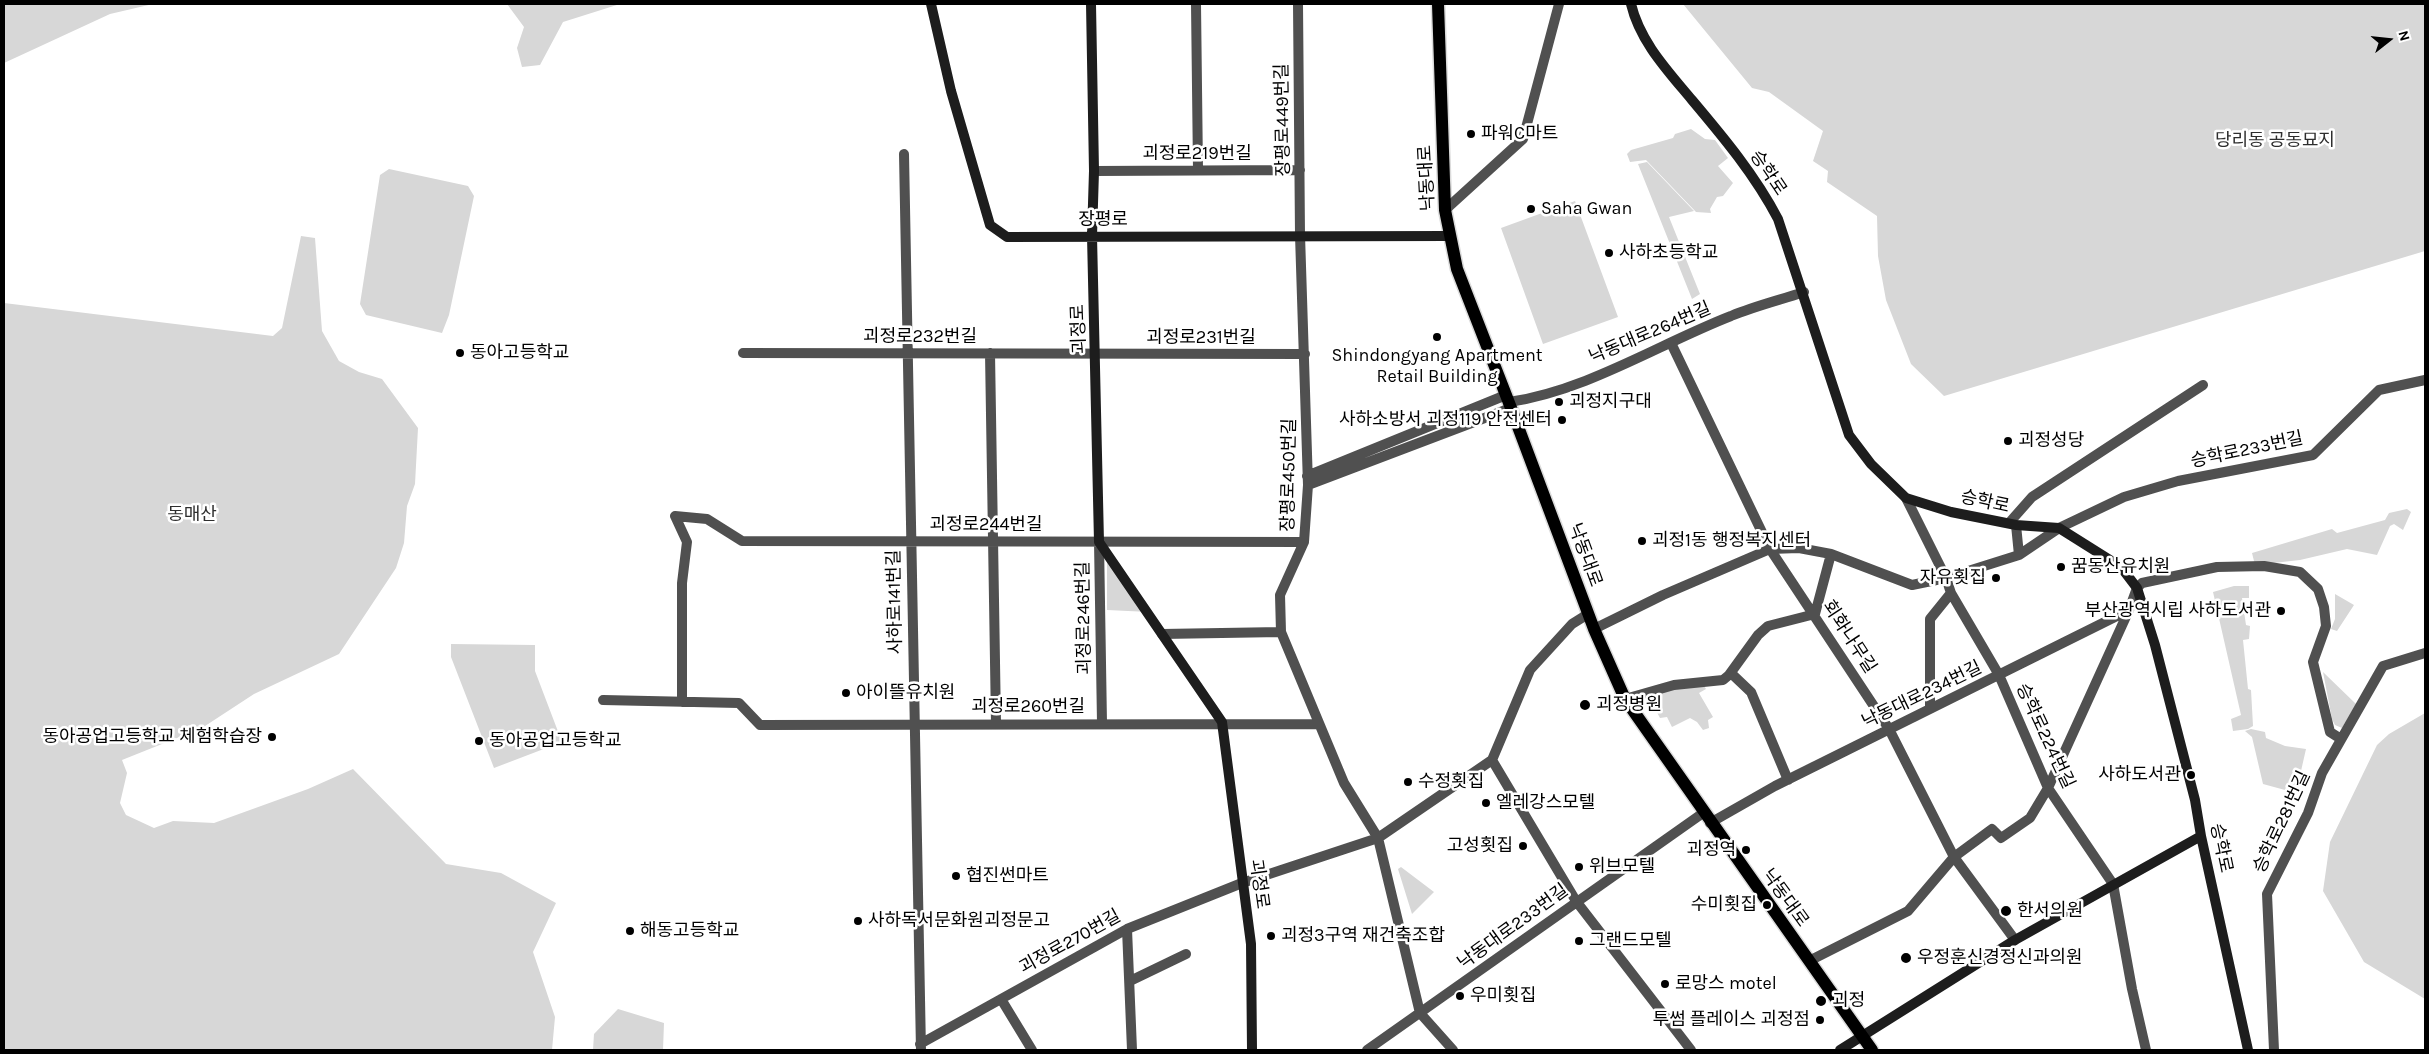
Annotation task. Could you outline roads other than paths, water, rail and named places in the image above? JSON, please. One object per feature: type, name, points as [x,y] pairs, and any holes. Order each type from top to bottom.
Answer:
[{"type":"main road","name":"장평로","points":[[931,4],[952,91],[990,225],[1007,237],[1448,236]]},
{"type":"main road","name":"괴정로","points":[[1090,4],[1094,171],[1092,236],[1099,542],[1222,722],[1251,944],[1252,1050]]},
{"type":"main road","name":"낙동대로","points":[[1438,4],[1445,210],[1448,236],[1457,269],[1594,629],[1625,699],[1872,1050]]},
{"type":"main road","name":"승학로","points":[[1631,4],[1635,19],[1651,50],[1762,189],[1778,219],[1804,292],[1849,436],[1870,464],[1906,498],[1951,512],[2013,524],[2059,528],[2120,567],[2137,588],[2155,645],[2195,800],[2201,836],[2248,1050]]},
{"type":"main road","points":[[1840,1050],[2015,940],[2201,836]]},
{"type":"street","points":[[1196,4],[1198,170]]},
{"type":"street","name":"장평로449번길","points":[[1298,4],[1300,235]]},
{"type":"street","points":[[1445,210],[1522,139],[1559,4]]},
{"type":"street","name":"사하로141번길","points":[[904,154],[920,1047]]},
{"type":"street","name":"괴정로219번길","points":[[1094,171],[1300,170]]},
{"type":"street","name":"장평로450번길","points":[[1300,235],[1308,481],[1304,542],[1280,595],[1281,632],[1344,783],[1378,838],[1420,1013]]},
{"type":"street","name":"낙동대로264번길","points":[[1308,481],[1509,402],[1538,398],[1732,316],[1804,292]]},
{"type":"street","name":"회화나무길","points":[[1671,343],[1770,549],[1815,614],[1889,729],[1954,857],[2015,940]]},
{"type":"street","name":"괴정로232번길","points":[[743,353],[1096,354]]},
{"type":"street","points":[[990,353],[996,723]]},
{"type":"street","name":"괴정로231번길","points":[[1096,354],[1305,354]]},
{"type":"street","name":"승학로233번길","points":[[1770,549],[1799,548],[1831,554],[1912,585],[1946,578],[2019,555],[2059,528],[2124,497],[2178,481],[2313,455],[2379,390],[2425,380]]},
{"type":"street","points":[[2019,555],[2013,524],[2032,497],[2203,385]]},
{"type":"street","name":"승학로224번길","points":[[1906,498],[1946,578],[1951,593],[1998,675],[2048,788],[2113,884],[2132,989],[2146,1050]]},
{"type":"street","name":"괴정로244번길","points":[[682,702],[682,583],[687,542],[675,516],[707,519],[742,541],[1304,542]]},
{"type":"street","name":"괴정로246번길","points":[[1099,542],[1102,723]]},
{"type":"street","points":[[1594,629],[1663,595],[1770,549]]},
{"type":"street","points":[[1625,699],[1674,685],[1724,680],[1758,635],[1768,626],[1815,614],[1831,554]]},
{"type":"street","points":[[1809,961],[1908,911],[1954,857],[1992,830],[2001,838],[2030,818],[2048,788],[2129,610],[2137,588],[2142,583],[2217,567],[2264,566],[2300,572],[2318,589],[2324,607],[2326,626],[2314,662],[2330,732],[2341,739]]},
{"type":"street","points":[[1930,709],[1930,618],[1951,593]]},
{"type":"street","name":"낙동대로234번길","points":[[1707,818],[1788,780],[2129,610]]},
{"type":"street","points":[[1588,614],[1572,624],[1530,670],[1492,760],[1576,902],[1692,1050]]},
{"type":"street","points":[[1162,634],[1281,632]]},
{"type":"street","name":"승학로281번길","points":[[2274,1050],[2267,894],[2308,813],[2322,774],[2383,666],[2425,653]]},
{"type":"street","points":[[1731,673],[1752,692],[1788,780]]},
{"type":"street","name":"괴정로260번길","points":[[603,700],[738,703],[760,725],[1222,722]]},
{"type":"street","points":[[1222,722],[1319,724]]},
{"type":"street","name":"괴정로270번길","points":[[920,1047],[1000,999],[1127,929],[1242,883],[1378,838],[1492,760]]},
{"type":"street","name":"낙동대로233번길","points":[[1367,1050],[1576,902],[1707,818]]},
{"type":"street","points":[[1127,929],[1132,1050]]},
{"type":"street","points":[[1130,981],[1186,954]]},
{"type":"street","points":[[1000,999],[1032,1050]]},
{"type":"street","points":[[1420,1013],[1453,1050]]},
{"type":"place","name":"파워C마트","points":[[1471,134]]},
{"type":"place","name":"Saha Gwan","points":[[1531,209]]},
{"type":"place","name":"사하초등학교","points":[[1609,253]]},
{"type":"place","name":"Shindongyang Apartment Retail Building","points":[[1437,337]]},
{"type":"place","name":"동아고등학교","points":[[460,353]]},
{"type":"place","name":"괴정지구대","points":[[1559,402]]},
{"type":"place","name":"사하소방서 괴정119 안전센터","points":[[1562,420]]},
{"type":"place","name":"괴정성당","points":[[2008,441]]},
{"type":"place","name":"괴정1동 행정복지센터","points":[[1642,541]]},
{"type":"place","name":"꿈동산유치원","points":[[2061,567]]},
{"type":"place","name":"자유횟집","points":[[1996,578]]},
{"type":"place","name":"부산광역시립 사하도서관","points":[[2281,611]]},
{"type":"place","name":"아이뜰유치원","points":[[846,693]]},
{"type":"place","name":"괴정병원","points":[[1585,705]]},
{"type":"place","name":"동아공업고등학교 체험학습장","points":[[272,737]]},
{"type":"place","name":"동아공업고등학교","points":[[479,741]]},
{"type":"place","name":"사하도서관","points":[[2191,775]]},
{"type":"place","name":"수정횟집","points":[[1408,782]]},
{"type":"place","name":"엘레강스모텔","points":[[1486,803]]},
{"type":"place","name":"고성횟집","points":[[1523,846]]},
{"type":"place","name":"괴정역","points":[[1746,850]]},
{"type":"place","name":"위브모텔","points":[[1579,867]]},
{"type":"place","name":"협진썬마트","points":[[956,876]]},
{"type":"place","name":"수미횟집","points":[[1767,905]]},
{"type":"place","name":"한서의원","points":[[2006,911]]},
{"type":"place","name":"사하독서문화원괴정문고","points":[[858,921]]},
{"type":"place","name":"해동고등학교","points":[[630,931]]},
{"type":"place","name":"괴정3구역 재건축조합","points":[[1271,936]]},
{"type":"place","name":"그랜드모텔","points":[[1579,941]]},
{"type":"place","name":"우정훈신경정신과의원","points":[[1906,958]]},
{"type":"place","name":"로망스 motel","points":[[1665,984]]},
{"type":"place","name":"우미횟집","points":[[1460,996]]},
{"type":"place","name":"괴정","points":[[1821,1001]]},
{"type":"place","name":"투썸 플레이스 괴정점","points":[[1820,1020]]},
{"type":"park label","name":"당리동 공동묘지","points":[[2275,141]]},
{"type":"park label","name":"동매산","points":[[192,515]]}]
